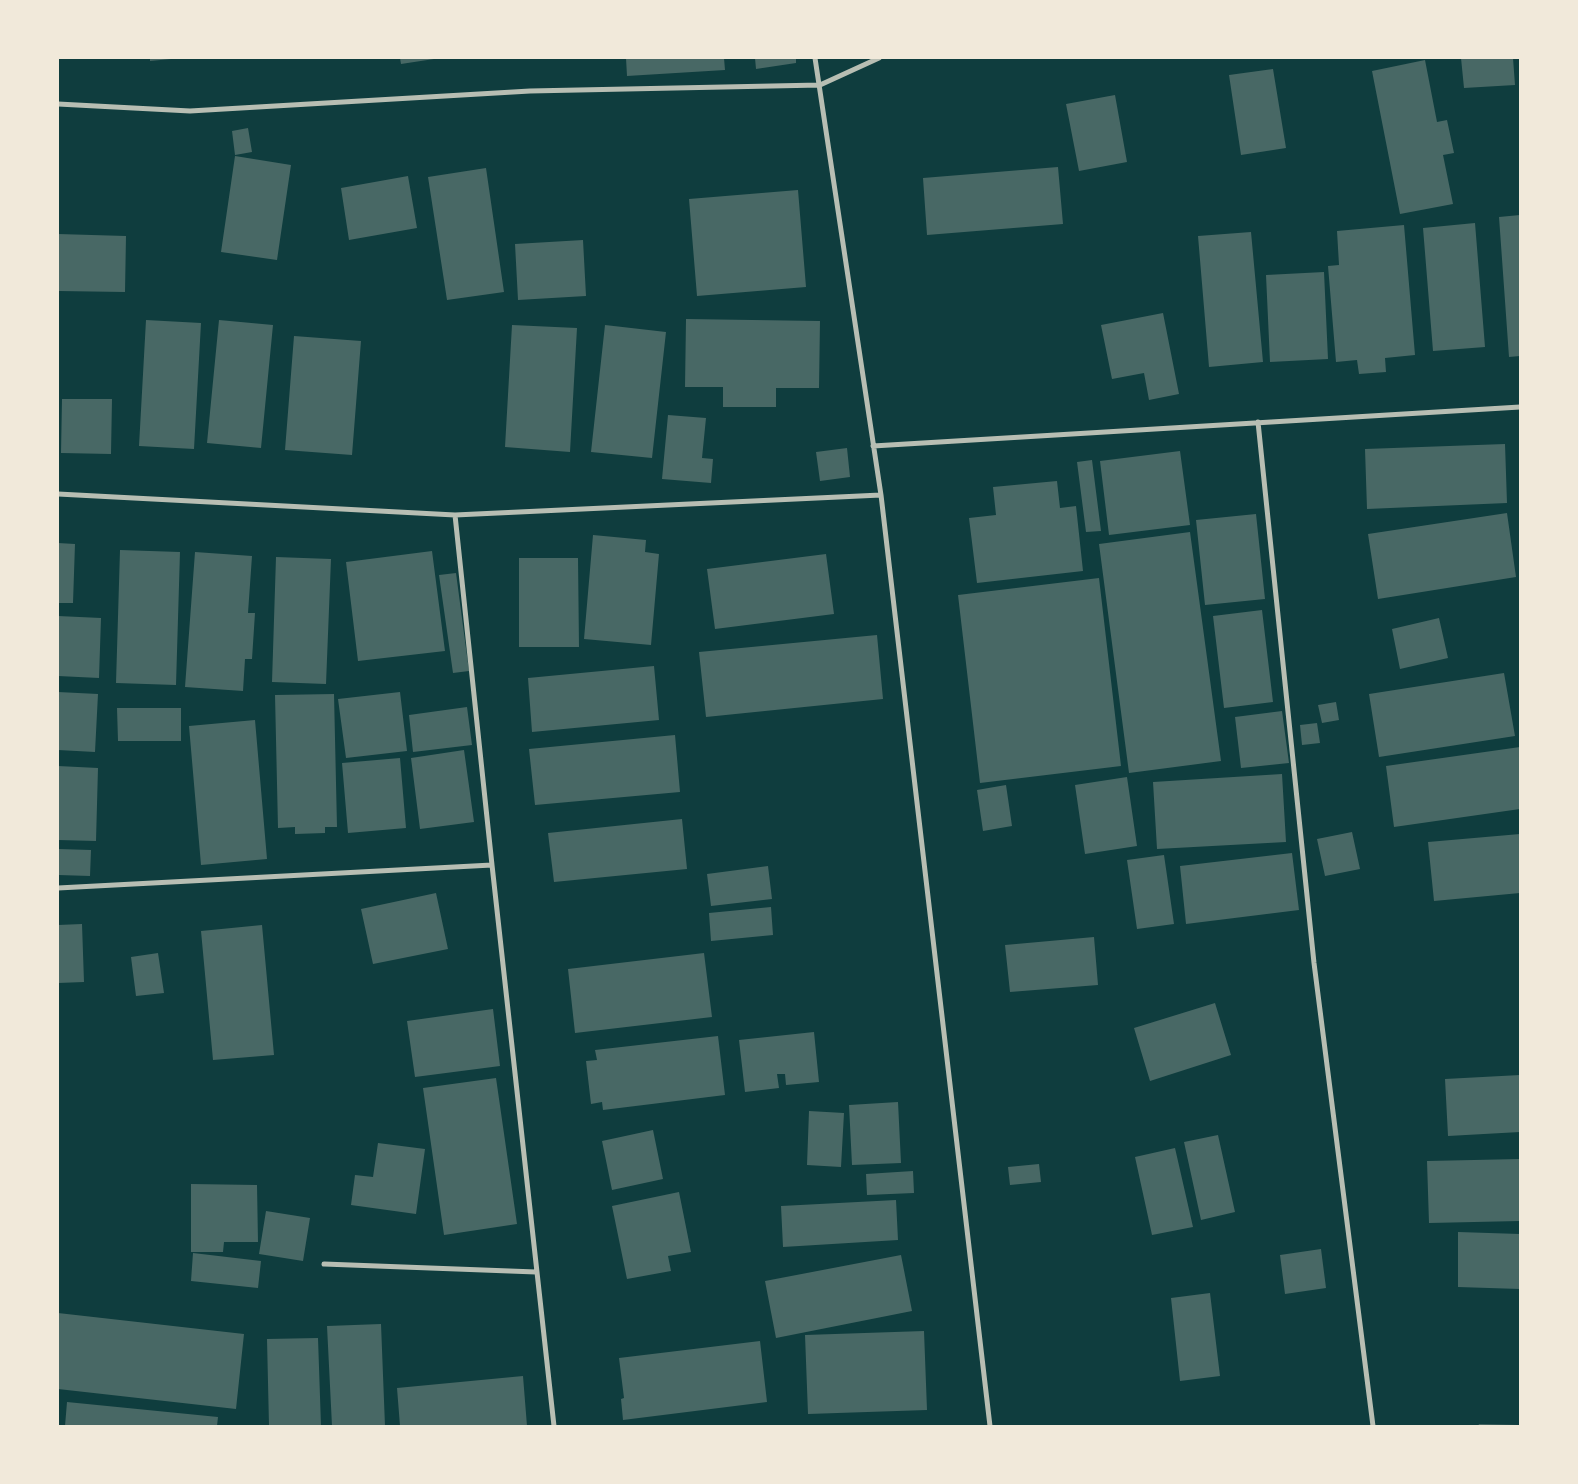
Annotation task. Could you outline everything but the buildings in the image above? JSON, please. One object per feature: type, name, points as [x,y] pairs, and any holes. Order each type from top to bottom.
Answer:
[{"type":"street","points":[[815,58],[872,446],[881,495],[990,1426]]},
{"type":"street","points":[[58,104],[190,111],[530,91],[820,85],[879,58]]},
{"type":"street","points":[[872,446],[1520,407]]},
{"type":"street","points":[[1258,422],[1314,963],[1373,1426]]},
{"type":"street","points":[[58,494],[455,514],[881,495]]},
{"type":"street","points":[[455,514],[554,1426]]},
{"type":"street","points":[[58,888],[492,865]]},
{"type":"street","points":[[324,1264],[536,1272]]}]
